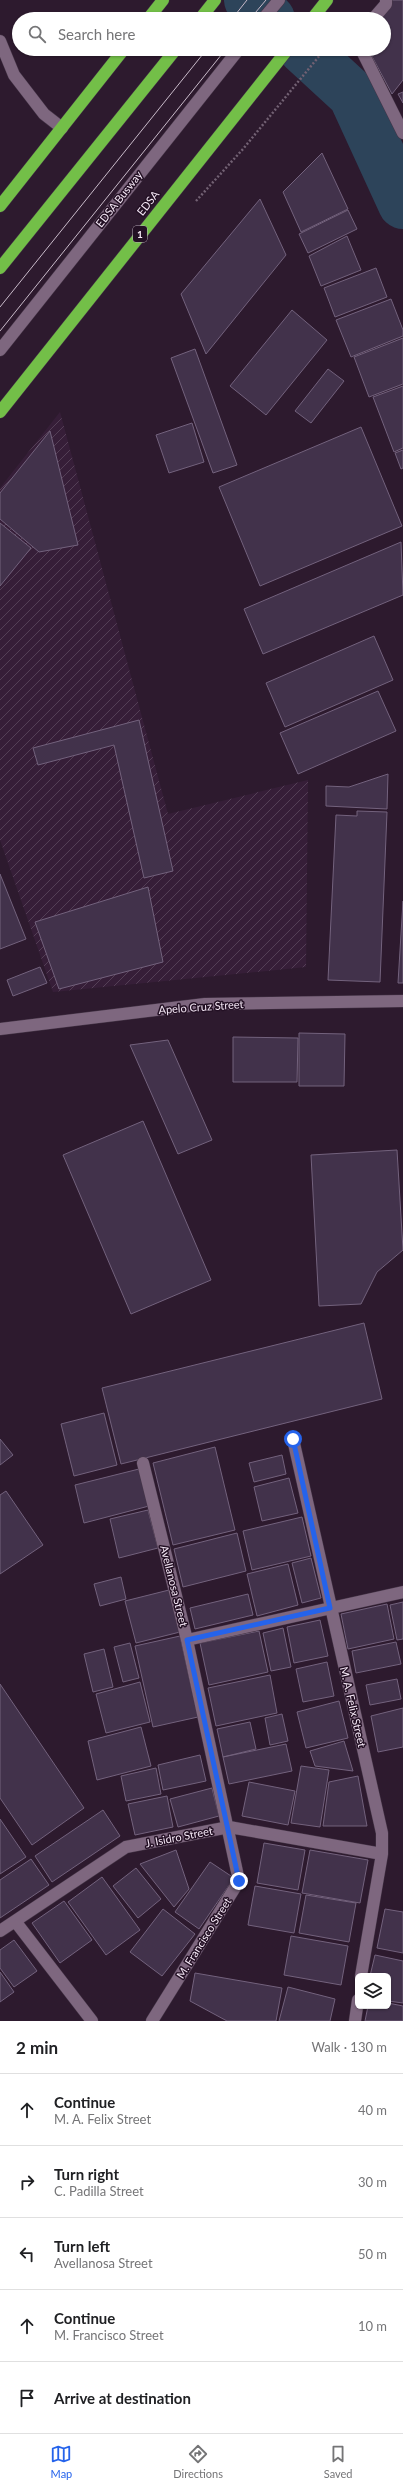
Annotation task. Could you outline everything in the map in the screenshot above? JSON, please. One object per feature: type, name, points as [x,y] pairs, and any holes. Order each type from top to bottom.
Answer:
[{"type":"highway","points":[[154,12],[163,0]]},
{"type":"highway","points":[[206,12],[215,0]]},
{"type":"highway","points":[[318,12],[327,0]]},
{"type":"highway","points":[[0,206],[119,56]]},
{"type":"highway","points":[[0,268],[170,56]]},
{"type":"highway","name":"EDSA","points":[[0,412],[282,56]]},
{"type":"street","points":[[269,12],[279,0]]},
{"type":"street","points":[[379,12],[386,4],[386,0]]},
{"type":"street","points":[[0,41],[14,75],[44,114],[62,128]]},
{"type":"street","name":"EDSA Busway","points":[[0,350],[233,56]]},
{"type":"street","points":[[365,56],[403,132]]},
{"type":"street","name":"Apelo Cruz Street","points":[[0,1029],[205,1004],[403,1001]]},
{"type":"street","name":"M. A. Felix Street","points":[[293,1439],[382,1833],[382,1854],[362,1973]]},
{"type":"street","name":"Avellanosa Street","points":[[143,1463],[187,1640],[229,1827]]},
{"type":"street","points":[[187,1640],[403,1592]]},
{"type":"street","name":"J. Isidro Street","points":[[0,1931],[126,1847],[229,1827],[382,1854]]},
{"type":"street","name":"M. Francisco Street","points":[[152,2021],[239,1881],[229,1827]]},
{"type":"street","points":[[15,1921],[92,2021]]},
{"type":"street","points":[[355,2021],[357,2009]]},
{"type":"path","points":[[302,76],[318,56]]},
{"type":"shaded area","points":[[60,412],[168,814],[308,780],[306,967],[53,992],[0,840],[0,488]]},
{"type":"building","points":[[391,0],[403,0],[403,80],[392,94],[372,56],[391,56],[391,12],[381,12]]},
{"type":"building","points":[[403,92],[403,103],[398,94]]},
{"type":"building","points":[[322,153],[348,209],[301,232],[283,192]]},
{"type":"building","points":[[260,199],[286,255],[206,354],[181,294]]},
{"type":"building","points":[[348,210],[357,229],[308,253],[299,234]]},
{"type":"building","points":[[347,236],[361,270],[321,286],[309,256]]},
{"type":"building","points":[[376,268],[387,297],[335,317],[324,288]]},
{"type":"building","points":[[391,299],[403,330],[403,336],[351,357],[336,320]]},
{"type":"building","points":[[292,310],[327,340],[266,415],[230,386]]},
{"type":"building","points":[[403,338],[403,384],[369,397],[354,357]]},
{"type":"building","points":[[195,349],[237,465],[213,473],[171,358]]},
{"type":"building","points":[[328,369],[344,381],[311,423],[295,411]]},
{"type":"building","points":[[403,386],[403,448],[394,452],[373,397]]},
{"type":"building","points":[[192,423],[204,462],[169,473],[156,435]]},
{"type":"building","points":[[361,427],[402,526],[260,586],[219,487]]},
{"type":"building","points":[[50,431],[78,545],[39,552],[0,519],[0,493]]},
{"type":"building","points":[[403,450],[403,468],[401,469],[395,453]]},
{"type":"building","points":[[0,523],[31,548],[0,586]]},
{"type":"building","points":[[401,542],[403,595],[263,654],[244,609]]},
{"type":"building","points":[[374,636],[393,680],[285,727],[266,683]]},
{"type":"building","points":[[378,691],[396,731],[298,774],[280,733]]},
{"type":"building","points":[[139,720],[173,871],[144,878],[114,745],[38,765],[33,748]]},
{"type":"building","points":[[388,774],[387,809],[326,806],[326,786],[349,787]]},
{"type":"building","points":[[357,811],[387,812],[380,982],[328,980],[336,815],[357,816]]},
{"type":"building","points":[[0,874],[26,939],[0,949]]},
{"type":"building","points":[[148,887],[163,962],[59,989],[35,922]]},
{"type":"building","points":[[403,901],[403,983],[398,983]]},
{"type":"building","points":[[40,967],[47,983],[13,996],[7,980]]},
{"type":"building","points":[[299,1033],[345,1034],[344,1086],[299,1086]]},
{"type":"building","points":[[233,1037],[298,1038],[297,1082],[233,1082]]},
{"type":"building","points":[[168,1040],[212,1140],[178,1154],[130,1045]]},
{"type":"building","points":[[143,1121],[211,1280],[131,1314],[63,1155]]},
{"type":"building","points":[[397,1150],[403,1250],[377,1272],[361,1304],[319,1306],[311,1155]]},
{"type":"building","points":[[364,1323],[382,1399],[121,1464],[102,1388]]},
{"type":"building","points":[[104,1413],[117,1465],[74,1476],[61,1424]]},
{"type":"building","points":[[0,1439],[13,1455],[0,1465]]},
{"type":"building","points":[[215,1447],[235,1530],[173,1545],[153,1463]]},
{"type":"building","points":[[282,1455],[286,1474],[254,1482],[249,1463]]},
{"type":"building","points":[[139,1469],[149,1506],[84,1523],[75,1485]]},
{"type":"building","points":[[289,1478],[298,1513],[262,1521],[254,1487]]},
{"type":"building","points":[[6,1491],[43,1545],[0,1574],[0,1495]]},
{"type":"building","points":[[148,1510],[158,1548],[119,1558],[110,1519]]},
{"type":"building","points":[[302,1517],[311,1556],[252,1570],[243,1531]]},
{"type":"building","points":[[237,1533],[246,1571],[183,1587],[174,1549]]},
{"type":"building","points":[[311,1558],[321,1598],[302,1603],[292,1563]]},
{"type":"building","points":[[288,1564],[298,1605],[257,1616],[247,1574]]},
{"type":"building","points":[[121,1577],[126,1599],[100,1606],[94,1584]]},
{"type":"building","points":[[169,1590],[180,1632],[136,1643],[125,1601]]},
{"type":"building","points":[[248,1594],[253,1615],[195,1629],[190,1608]]},
{"type":"building","points":[[403,1602],[403,1639],[397,1640],[390,1605]]},
{"type":"building","points":[[387,1604],[394,1639],[348,1649],[341,1614]]},
{"type":"building","points":[[320,1620],[328,1656],[294,1663],[287,1627]]},
{"type":"building","points":[[283,1628],[291,1667],[271,1671],[263,1633]]},
{"type":"building","points":[[259,1631],[268,1672],[209,1685],[200,1643]]},
{"type":"building","points":[[180,1636],[198,1717],[153,1727],[135,1646]]},
{"type":"building","points":[[396,1642],[401,1664],[356,1673],[352,1651]]},
{"type":"building","points":[[130,1643],[139,1678],[123,1682],[114,1647]]},
{"type":"building","points":[[104,1649],[113,1687],[93,1692],[84,1654]]},
{"type":"building","points":[[327,1662],[334,1696],[303,1702],[296,1669]]},
{"type":"building","points":[[270,1675],[277,1713],[216,1726],[208,1688]]},
{"type":"building","points":[[397,1679],[401,1699],[370,1705],[366,1685]]},
{"type":"building","points":[[140,1682],[150,1722],[106,1733],[96,1694]]},
{"type":"building","points":[[0,1684],[84,1808],[32,1845],[0,1798]]},
{"type":"building","points":[[339,1701],[348,1738],[306,1748],[297,1712]]},
{"type":"building","points":[[403,1708],[403,1747],[378,1752],[371,1716]]},
{"type":"building","points":[[282,1714],[288,1741],[270,1745],[265,1718]]},
{"type":"building","points":[[250,1722],[256,1749],[223,1757],[217,1729]]},
{"type":"building","points":[[141,1727],[151,1766],[97,1780],[88,1741]]},
{"type":"building","points":[[344,1741],[353,1771],[315,1766],[310,1751]]},
{"type":"building","points":[[286,1744],[292,1771],[229,1784],[223,1757]]},
{"type":"building","points":[[200,1755],[206,1781],[163,1790],[158,1765]]},
{"type":"building","points":[[301,1766],[329,1770],[320,1827],[291,1823]]},
{"type":"building","points":[[156,1768],[161,1794],[126,1801],[121,1776]]},
{"type":"building","points":[[358,1776],[367,1826],[323,1826],[329,1782]]},
{"type":"building","points":[[249,1782],[295,1791],[288,1825],[242,1816]]},
{"type":"building","points":[[212,1788],[219,1816],[178,1827],[170,1799]]},
{"type":"building","points":[[167,1796],[173,1827],[135,1835],[128,1804]]},
{"type":"building","points":[[103,1810],[120,1836],[52,1882],[35,1856]]},
{"type":"building","points":[[0,1819],[26,1857],[0,1874]]},
{"type":"building","points":[[264,1843],[305,1850],[298,1890],[257,1883]]},
{"type":"building","points":[[176,1850],[189,1889],[174,1907],[140,1864]]},
{"type":"building","points":[[310,1850],[368,1860],[360,1903],[302,1893]]},
{"type":"building","points":[[31,1859],[49,1885],[0,1918],[0,1880]]},
{"type":"building","points":[[210,1862],[234,1878],[199,1929],[175,1912]]},
{"type":"building","points":[[136,1868],[161,1899],[138,1918],[113,1886]]},
{"type":"building","points":[[102,1877],[140,1930],[106,1955],[68,1902]]},
{"type":"building","points":[[255,1886],[301,1894],[294,1933],[248,1925]]},
{"type":"building","points":[[306,1895],[356,1903],[349,1942],[299,1933]]},
{"type":"building","points":[[64,1901],[92,1940],[60,1963],[32,1923]]},
{"type":"building","points":[[163,1909],[195,1934],[162,1976],[130,1952]]},
{"type":"building","points":[[385,1909],[403,1912],[403,1953],[377,1948]]},
{"type":"building","points":[[291,1936],[348,1946],[341,1985],[284,1975]]},
{"type":"building","points":[[14,1940],[37,1971],[14,1987],[0,1968],[0,1950]]},
{"type":"building","points":[[375,1955],[403,1961],[403,2003],[391,2001],[391,1973],[371,1973]]},
{"type":"building","points":[[0,1972],[14,1992],[0,2002]]},
{"type":"building","points":[[195,1973],[282,1988],[276,2021],[227,2021],[190,2001]]},
{"type":"building","points":[[288,1987],[335,1999],[330,2021],[279,2021]]},
{"type":"building","points":[[391,2004],[403,2006],[403,2021],[365,2021],[367,2009],[391,2009]]},
{"type":"waterway","points":[[249,0],[262,12]]},
{"type":"waterway","points":[[311,56],[353,95],[403,204]]},
{"type":"tram line","points":[[238,12],[247,0]]},
{"type":"tram line","points":[[256,12],[266,0]]},
{"type":"tram line","points":[[0,307],[201,56]]},
{"type":"tram line","points":[[0,331],[220,56]]},
{"type":"route","points":[[239,1881],[229,1827],[187,1640],[330,1608],[293,1439]]}]
